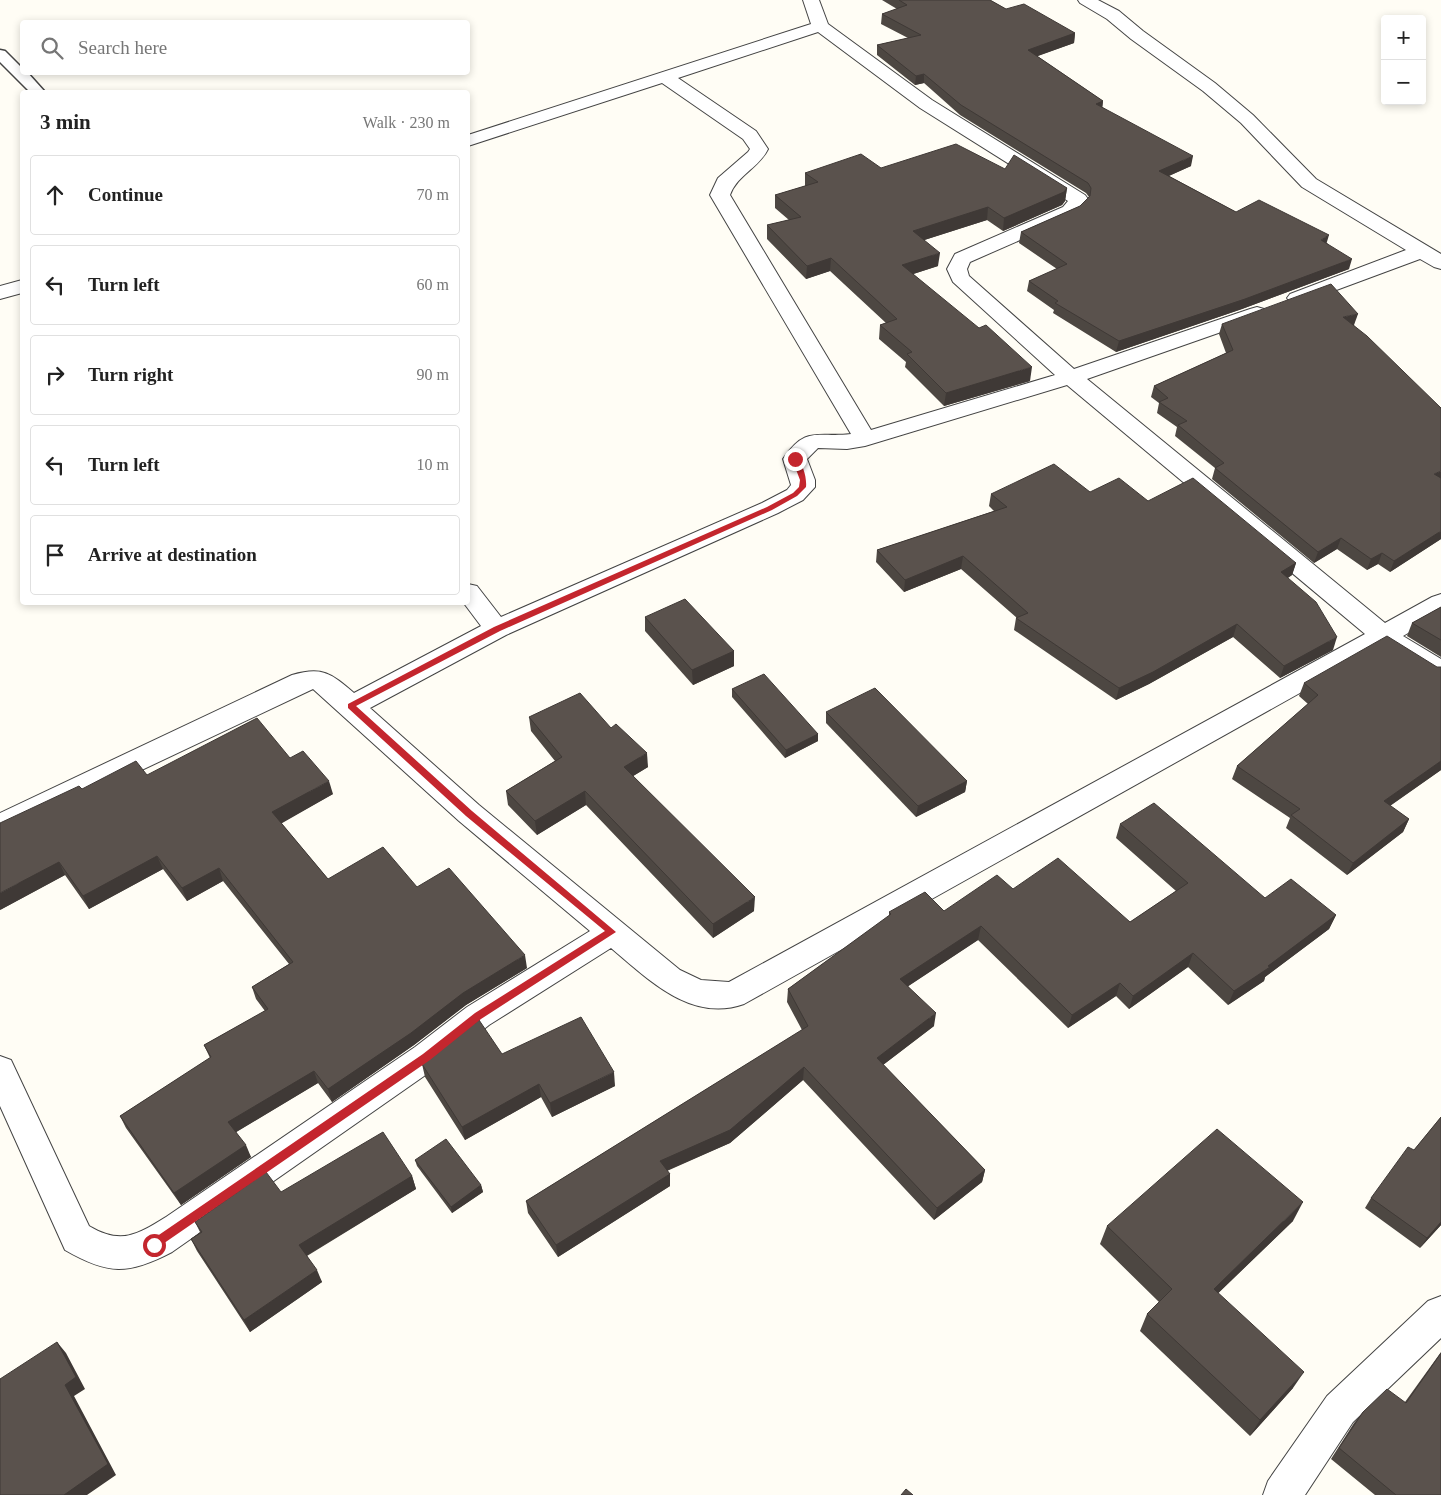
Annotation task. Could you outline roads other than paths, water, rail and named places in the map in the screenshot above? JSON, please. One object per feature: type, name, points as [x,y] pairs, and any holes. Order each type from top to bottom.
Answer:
[{"type":"street","points":[[811,0],[820,26],[926,104],[1078,199],[1076,205],[1070,211],[962,258],[957,269],[960,278],[1071,377],[1384,636],[1441,671]]},
{"type":"street","points":[[1086,0],[1113,15],[1137,36],[1209,87],[1247,119],[1309,183],[1441,263]]},
{"type":"street","points":[[470,140],[820,26]]},
{"type":"street","points":[[664,77],[750,135],[758,144],[759,149],[756,155],[725,182],[720,195],[753,254],[809,342],[865,440]]},
{"type":"street","points":[[351,706],[497,629],[727,528],[795,494],[803,487],[804,480],[795,459],[808,443],[865,440],[1071,377],[1250,315],[1422,251]]},
{"type":"street","points":[[0,293],[20,287]]},
{"type":"street","points":[[470,595],[497,629]]},
{"type":"street","points":[[0,826],[301,682],[314,679],[326,683],[469,814],[669,979],[696,994],[714,996],[733,995],[1441,603]]},
{"type":"street","points":[[0,1070],[77,1238],[98,1250],[126,1253],[154,1245],[426,1057],[478,1016],[612,932]]},
{"type":"street","points":[[1282,1495],[1340,1409],[1441,1313]]},
{"type":"lane","points":[[0,54],[20,74]]},
{"type":"lane","points":[[21,75],[36,90]]}]
